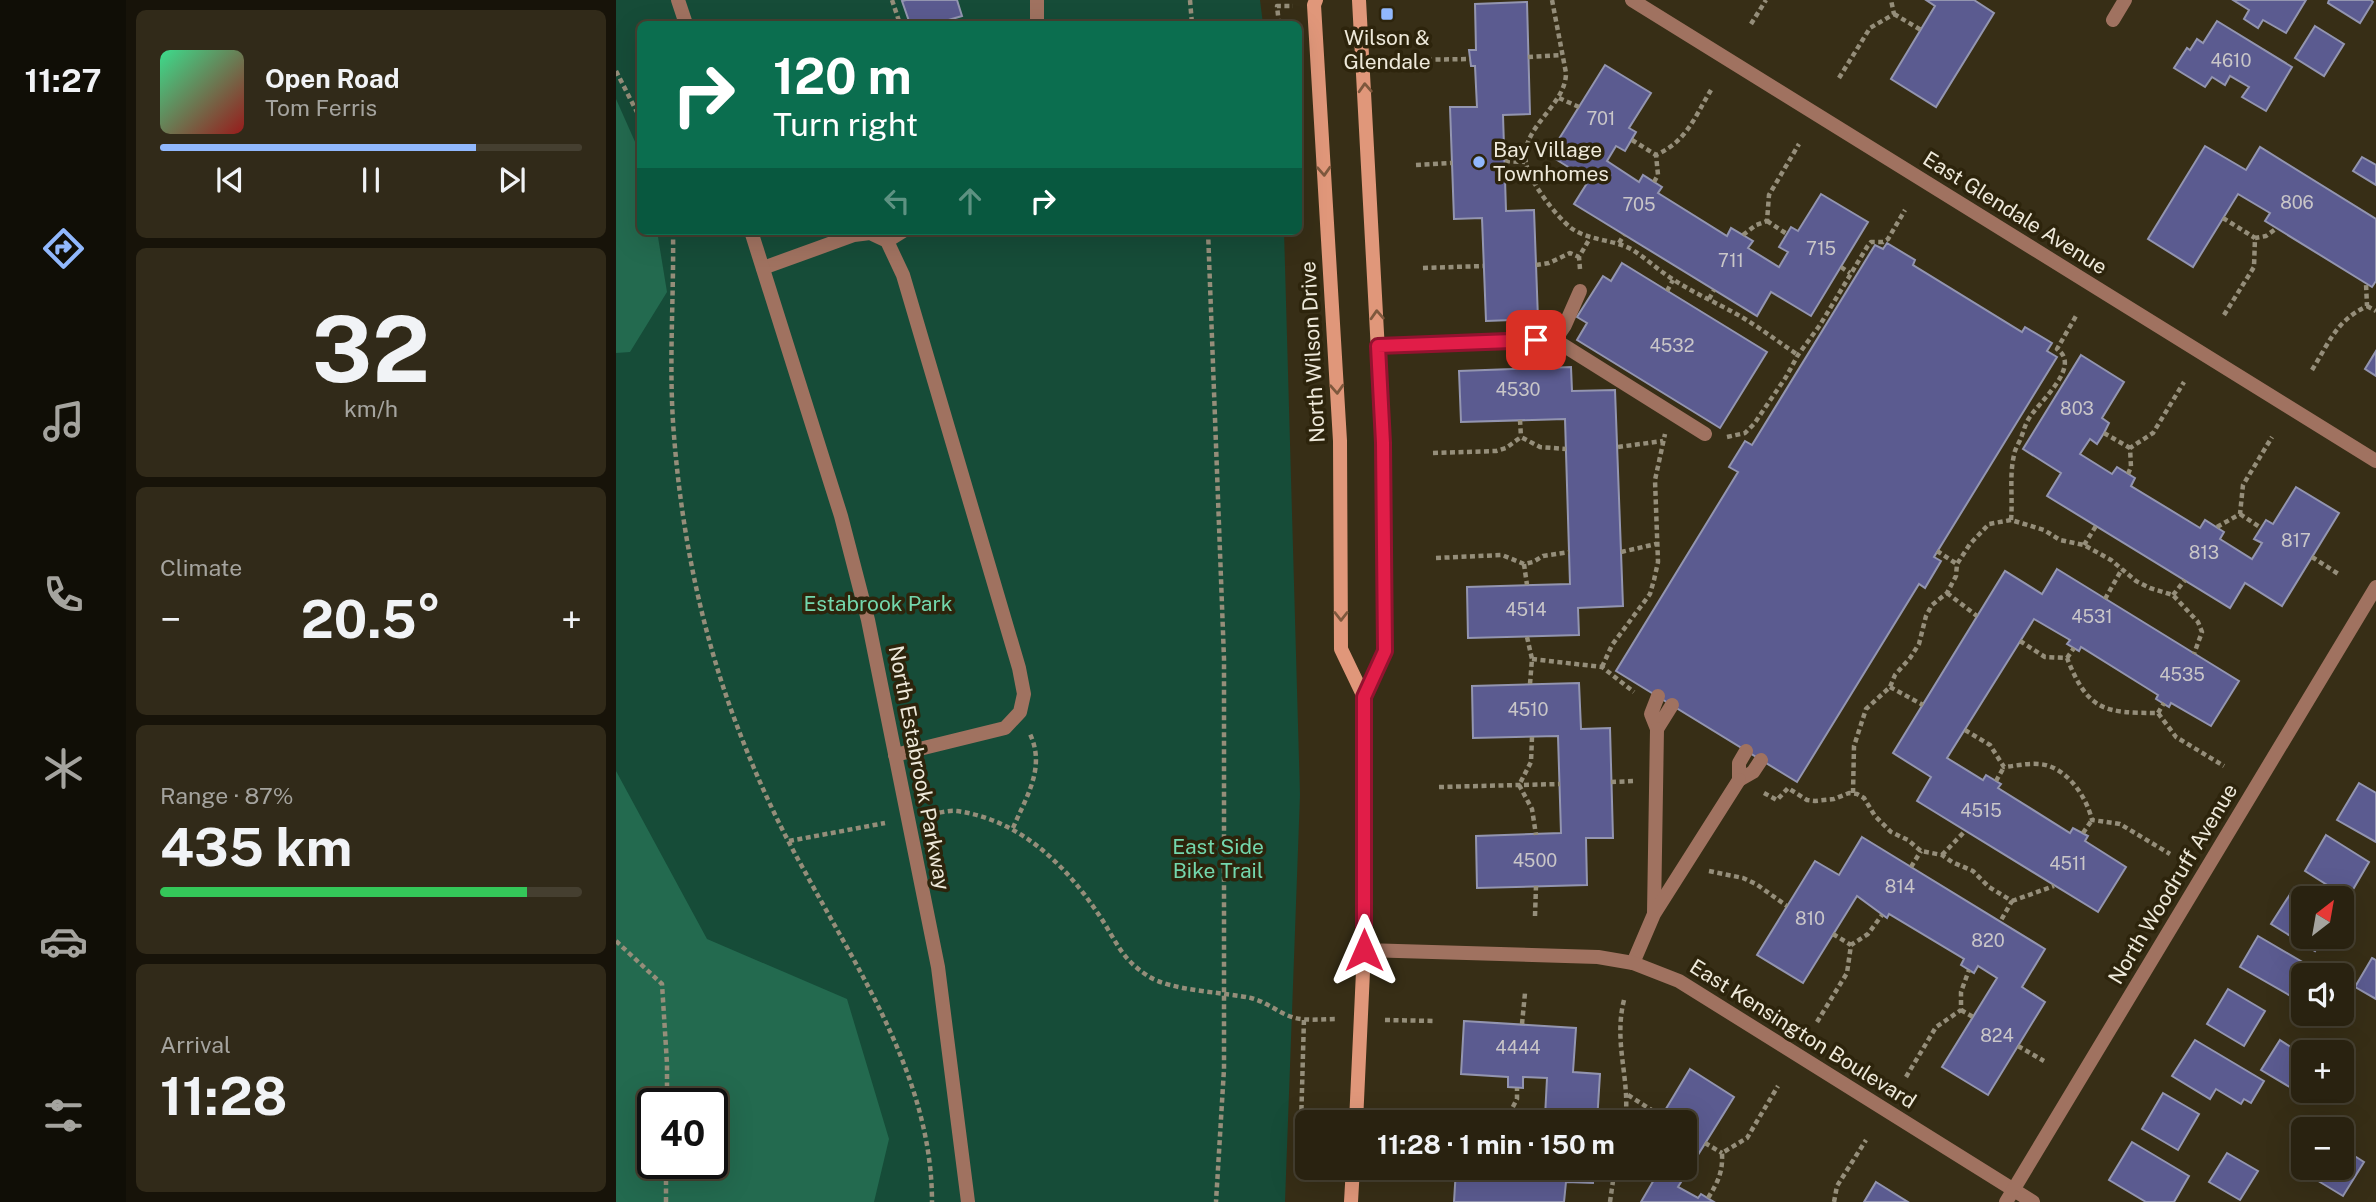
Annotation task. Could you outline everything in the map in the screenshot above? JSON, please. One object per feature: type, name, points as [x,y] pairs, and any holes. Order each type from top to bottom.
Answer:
[{"type":"street","points":[[678,0],[685,21]]},
{"type":"street","points":[[1037,0],[1037,21]]},
{"type":"street","name":"North Wilson Drive","points":[[1316,0],[1314,5],[1340,441],[1341,649],[1364,697]]},
{"type":"street","name":"North Wilson Drive","points":[[1357,1110],[1364,950],[1364,697],[1385,651],[1383,443],[1359,0]]},
{"type":"street","name":"East Glendale Avenue","points":[[1632,0],[2376,461]]},
{"type":"street","points":[[2113,20],[2125,0]]},
{"type":"street","name":"North Estabrook Parkway","points":[[752,235],[841,516],[868,620],[938,967],[968,1202]]},
{"type":"street","points":[[763,268],[854,235]]},
{"type":"street","points":[[874,235],[887,241],[903,275],[1019,668],[1024,694],[1020,712],[1005,728],[895,755]]},
{"type":"street","points":[[887,241],[897,235]]},
{"type":"street","points":[[1555,340],[1580,291]]},
{"type":"street","points":[[1378,346],[1555,340],[1713,437]]},
{"type":"street","name":"North Woodruff Avenue","points":[[2010,1196],[2376,587]]},
{"type":"street","points":[[1654,914],[1657,729],[1651,713],[1655,701]]},
{"type":"street","points":[[1657,729],[1672,705]]},
{"type":"street","points":[[1739,780],[1739,763],[1746,751]]},
{"type":"street","points":[[1633,963],[1654,914],[1739,780],[1752,772],[1761,760]]},
{"type":"street","name":"East Kensington Boulevard","points":[[1364,950],[1598,957],[1633,963],[1679,981],[2010,1196],[2033,1202]]},
{"type":"street","points":[[1351,1202],[1352,1180]]},
{"type":"path","points":[[892,0],[899,21]]},
{"type":"path","points":[[1190,0],[1192,21]]},
{"type":"path","points":[[1552,0],[1566,84],[1532,136],[1525,162],[1532,179],[1556,214],[1572,228],[1590,238],[1619,243],[1634,251],[1674,280],[1746,319],[1798,355]]},
{"type":"path","points":[[1751,24],[1766,0]]},
{"type":"path","points":[[1891,0],[1894,14],[1921,30]]},
{"type":"path","points":[[1279,21],[1278,6],[1300,6]]},
{"type":"path","points":[[1839,78],[1870,27],[1894,14]]},
{"type":"path","points":[[1528,57],[1561,55]]},
{"type":"path","points":[[1410,60],[1470,59]]},
{"type":"path","points":[[616,71],[637,112]]},
{"type":"path","points":[[1656,155],[1675,146],[1711,90]]},
{"type":"path","points":[[1559,98],[1579,107]]},
{"type":"path","points":[[1632,140],[1656,155]]},
{"type":"path","points":[[1767,221],[1769,195],[1800,144]]},
{"type":"path","points":[[1654,182],[1658,175],[1656,155]]},
{"type":"path","points":[[1505,161],[1525,162]]},
{"type":"path","points":[[1416,165],[1452,163]]},
{"type":"path","points":[[1713,437],[1745,433],[1754,424],[1787,377],[1798,355],[1820,325],[1871,242],[1888,239],[1905,210]]},
{"type":"path","points":[[2223,218],[2255,238],[2266,236],[2277,228]]},
{"type":"path","points":[[1767,221],[1787,234]]},
{"type":"path","points":[[1743,235],[1767,221]]},
{"type":"path","points":[[673,235],[673,420],[678,478],[692,570],[715,664],[739,732],[789,841],[876,999],[900,1052],[919,1108],[928,1151],[933,1202]]},
{"type":"path","points":[[1208,235],[1224,659],[1224,1069],[1216,1202]]},
{"type":"path","points":[[1619,243],[1624,235]]},
{"type":"path","points":[[1580,291],[1579,257],[1590,238]]},
{"type":"path","points":[[2224,316],[2254,267],[2255,238]]},
{"type":"path","points":[[1536,265],[1549,263],[1570,253],[1579,257]]},
{"type":"path","points":[[1423,268],[1483,266]]},
{"type":"path","points":[[1841,267],[1850,273]]},
{"type":"path","points":[[1667,290],[1674,280]]},
{"type":"path","points":[[2366,282],[2367,306]]},
{"type":"path","points":[[1709,299],[1714,290]]},
{"type":"path","points":[[2367,306],[2376,311]]},
{"type":"path","points":[[2312,370],[2341,322],[2367,306]]},
{"type":"path","points":[[2011,520],[2011,483],[2015,450],[2026,423],[2050,400],[2064,370],[2066,360],[2063,353],[2057,349],[2076,316]]},
{"type":"path","points":[[2130,448],[2153,433],[2184,382]]},
{"type":"path","points":[[1520,420],[1521,438]]},
{"type":"path","points":[[1602,667],[1612,646],[1650,594],[1658,562],[1655,480],[1666,432],[1677,438]]},
{"type":"path","points":[[2104,433],[2130,448]]},
{"type":"path","points":[[2240,514],[2243,485],[2272,437]]},
{"type":"path","points":[[1521,438],[1540,447],[1566,449]]},
{"type":"path","points":[[1433,453],[1496,452],[1521,438]]},
{"type":"path","points":[[1618,447],[1663,441]]},
{"type":"path","points":[[2128,474],[2132,467],[2130,448]]},
{"type":"path","points":[[2217,527],[2240,514]]},
{"type":"path","points":[[2240,514],[2261,528]]},
{"type":"path","points":[[1853,793],[1854,746],[1872,701],[1890,687],[1919,644],[1926,616],[1932,606],[1947,593],[1956,576],[1956,565],[1970,544],[1989,524],[2011,520],[2044,530],[2060,540],[2084,545],[2111,560],[2150,588],[2172,595],[2198,621],[2202,632],[2194,654]]},
{"type":"path","points":[[2084,545],[2096,526]]},
{"type":"path","points":[[1621,552],[1656,544]]},
{"type":"path","points":[[1937,551],[1956,565]]},
{"type":"path","points":[[1436,558],[1502,555],[1524,564],[1543,556],[1569,552]]},
{"type":"path","points":[[2312,557],[2340,575]]},
{"type":"path","points":[[1524,564],[1527,585]]},
{"type":"path","points":[[2105,599],[2122,569]]},
{"type":"path","points":[[2172,595],[2185,580]]},
{"type":"path","points":[[1947,593],[1977,616]]},
{"type":"path","points":[[1527,637],[1532,659],[1530,684]]},
{"type":"path","points":[[2020,641],[2045,657],[2067,658]]},
{"type":"path","points":[[2067,658],[2074,648]]},
{"type":"path","points":[[2067,658],[2079,687],[2104,707],[2134,714],[2158,713]]},
{"type":"path","points":[[1532,659],[1602,667],[1655,701]]},
{"type":"path","points":[[1890,687],[1923,705]]},
{"type":"path","points":[[2158,713],[2164,703]]},
{"type":"path","points":[[1013,828],[1037,775],[1036,746],[1020,712]]},
{"type":"path","points":[[2158,713],[2176,737],[2224,766]]},
{"type":"path","points":[[1965,730],[1990,745],[2004,768]]},
{"type":"path","points":[[1519,785],[1531,762],[1532,737]]},
{"type":"path","points":[[2004,768],[2039,764],[2053,768],[2083,795],[2092,820]]},
{"type":"path","points":[[1996,781],[2004,768]]},
{"type":"path","points":[[1611,782],[1638,781]]},
{"type":"path","points":[[1519,785],[1532,809],[1536,835]]},
{"type":"path","points":[[1439,787],[1560,785]]},
{"type":"path","points":[[1765,795],[1777,800],[1788,788],[1807,800],[1824,801],[1853,793],[1864,798],[1875,816],[1891,832],[1908,840],[1921,851],[1942,855],[1973,871],[1989,887],[2012,901]]},
{"type":"path","points":[[789,841],[955,810],[1013,828],[1042,848],[1070,877],[1099,914],[1125,959],[1150,978],[1193,990],[1255,999],[1295,1018],[1324,1019]]},
{"type":"path","points":[[2083,834],[2092,820]]},
{"type":"path","points":[[2092,820],[2120,824],[2171,854]]},
{"type":"path","points":[[1942,855],[1965,831]]},
{"type":"path","points":[[1911,867],[1921,851]]},
{"type":"path","points":[[1704,870],[1744,878],[1787,906]]},
{"type":"path","points":[[1535,916],[1536,886]]},
{"type":"path","points":[[2000,922],[2012,901],[2053,886]]},
{"type":"path","points":[[1816,1022],[1847,973],[1851,945],[1868,934],[1882,915]]},
{"type":"path","points":[[1833,934],[1851,945]]},
{"type":"path","points":[[616,941],[662,984],[667,1088]]},
{"type":"path","points":[[1961,1010],[1961,992],[1969,970]]},
{"type":"path","points":[[1522,1024],[1525,993]]},
{"type":"path","points":[[1624,1000],[1619,1040],[1628,1095],[1626,1110]]},
{"type":"path","points":[[1961,1010],[1973,1017]]},
{"type":"path","points":[[1906,1077],[1936,1027],[1961,1010]]},
{"type":"path","points":[[1301,1110],[1304,1018]]},
{"type":"path","points":[[1405,1021],[1434,1021]]},
{"type":"path","points":[[2018,1046],[2044,1061]]},
{"type":"path","points":[[1722,1153],[1747,1138],[1778,1086]]},
{"type":"path","points":[[1511,1110],[1517,1098],[1517,1088]]},
{"type":"path","points":[[1628,1095],[1652,1110]]},
{"type":"path","points":[[1834,1202],[1837,1186],[1866,1140]]},
{"type":"path","points":[[1706,1143],[1722,1153]]},
{"type":"path","points":[[1708,1198],[1723,1169],[1722,1153]]},
{"type":"path","points":[[666,1179],[666,1202]]},
{"type":"path","points":[[1610,1202],[1613,1180]]},
{"type":"green space","name":"Estabrook Park","points":[[616,0],[1260,0],[1263,21],[637,21],[637,235],[1284,235],[1300,795],[1285,1202],[616,1202]]},
{"type":"green space","points":[[616,99],[637,146],[637,235],[658,235],[667,292],[630,352],[616,353]]},
{"type":"green space","points":[[616,771],[707,939],[847,999],[889,1139],[874,1202],[616,1202]]},
{"type":"building","points":[[957,0],[962,16],[945,21],[909,21],[902,1]]},
{"type":"building","points":[[1926,0],[1974,0],[1994,13],[1936,107],[1891,79],[1935,6]]},
{"type":"building","points":[[2233,0],[2306,0],[2286,33],[2263,20],[2258,28],[2244,19],[2249,10]]},
{"type":"building","points":[[2329,0],[2373,2],[2360,23],[2328,3]]},
{"type":"building","name":"Bay Village Townhomes","points":[[1527,2],[1530,114],[1503,115],[1506,211],[1534,210],[1538,319],[1486,321],[1482,218],[1454,219],[1450,107],[1477,107],[1475,66],[1471,66],[1469,50],[1476,50],[1475,4]]},
{"type":"building","points":[[2217,21],[2292,67],[2266,111],[2242,97],[2249,87],[2230,76],[2225,85],[2212,77],[2205,87],[2174,68],[2187,48],[2190,50],[2197,39],[2203,43]]},
{"type":"building","points":[[2315,26],[2344,44],[2324,76],[2295,58]]},
{"type":"building","points":[[1605,65],[1651,93],[1629,128],[1636,132],[1625,151],[1616,146],[1607,161],[1639,182],[1643,175],[1662,187],[1658,193],[1727,236],[1731,228],[1753,241],[1748,248],[1779,267],[1788,252],[1779,247],[1791,227],[1798,231],[1821,194],[1868,222],[1811,316],[1771,292],[1757,316],[1574,204],[1589,180],[1549,155]]},
{"type":"building","points":[[2205,146],[2246,170],[2260,147],[2376,219],[2376,281],[2372,287],[2265,221],[2270,213],[2238,194],[2193,267],[2148,239]]},
{"type":"building","points":[[2362,157],[2376,165],[2376,185],[2353,171]]},
{"type":"building","points":[[1887,243],[1915,260],[1913,265],[2022,332],[2025,327],[2052,343],[2047,351],[2057,357],[1934,557],[1941,561],[1925,588],[1919,584],[1797,782],[1616,671],[1738,472],[1729,467],[1745,441],[1752,445],[1875,245],[1883,249]]},
{"type":"building","points":[[1622,263],[1767,352],[1720,428],[1577,340],[1587,323],[1577,317],[1603,276],[1611,281]]},
{"type":"building","points":[[2376,351],[2376,376],[2365,369]]},
{"type":"building","points":[[2081,355],[2124,382],[2102,418],[2109,423],[2104,433],[2097,444],[2090,439],[2080,454],[2112,474],[2117,467],[2135,478],[2131,486],[2200,528],[2205,520],[2224,532],[2220,539],[2252,559],[2262,543],[2254,539],[2266,520],[2273,524],[2296,487],[2339,513],[2282,606],[2245,583],[2230,608],[2047,496],[2061,473],[2023,449]]},
{"type":"building","points":[[1571,367],[1572,391],[1615,390],[1623,606],[1578,608],[1579,635],[1468,638],[1467,587],[1570,584],[1565,419],[1461,422],[1459,371]]},
{"type":"building","points":[[2057,569],[2239,681],[2211,726],[2171,703],[2169,707],[2156,699],[2158,695],[2081,647],[2079,651],[2067,644],[2070,640],[2034,619],[1947,758],[1983,780],[1986,775],[2001,784],[1998,788],[2070,833],[2073,828],[2088,836],[2085,841],[2126,867],[2098,912],[1917,801],[1931,777],[1893,753],[2005,571],[2042,594]]},
{"type":"building","points":[[1579,683],[1581,729],[1610,728],[1613,838],[1586,838],[1587,885],[1477,888],[1476,836],[1561,833],[1558,736],[1473,738],[1472,686]]},
{"type":"building","points":[[2359,783],[2376,793],[2376,842],[2337,820]]},
{"type":"building","points":[[2326,835],[2369,862],[2354,888],[2329,886],[2305,871]]},
{"type":"building","points":[[1862,837],[2045,949],[2022,987],[2045,1002],[1988,1095],[1942,1067],[1997,978],[1978,966],[1974,973],[1961,965],[1964,959],[1889,914],[1887,918],[1857,896],[1803,983],[1757,955],[1815,861],[1839,875]]},
{"type":"building","points":[[2291,893],[2291,936],[2271,924]]},
{"type":"building","points":[[2258,936],[2304,963],[2291,963],[2291,996],[2240,967]]},
{"type":"building","points":[[2372,958],[2376,960],[2376,999],[2355,987]]},
{"type":"building","points":[[2228,989],[2265,1011],[2244,1046],[2207,1024]]},
{"type":"building","points":[[1464,1021],[1576,1028],[1573,1072],[1600,1074],[1598,1110],[1545,1110],[1547,1078],[1523,1077],[1523,1088],[1508,1087],[1508,1077],[1461,1074]]},
{"type":"building","points":[[2195,1040],[2264,1081],[2251,1103],[2244,1099],[2241,1104],[2216,1089],[2210,1099],[2172,1076]]},
{"type":"building","points":[[2280,1040],[2291,1047],[2291,1088],[2261,1070]]},
{"type":"building","points":[[1690,1069],[1734,1097],[1697,1156],[1697,1110],[1665,1110]]},
{"type":"building","points":[[2163,1093],[2199,1114],[2178,1150],[2142,1129]]},
{"type":"building","points":[[2132,1142],[2189,1176],[2174,1202],[2146,1202],[2109,1180]]},
{"type":"building","points":[[2227,1153],[2258,1171],[2240,1200],[2209,1182]]},
{"type":"building","points":[[2354,1156],[2364,1162],[2354,1178]]},
{"type":"building","points":[[1455,1180],[1593,1180],[1593,1183],[1566,1182],[1564,1202],[1454,1202]]},
{"type":"building","points":[[1654,1180],[1682,1180],[1678,1187],[1698,1198],[1701,1194],[1714,1202],[1641,1202]]},
{"type":"building","points":[[2317,1180],[2353,1180],[2343,1196]]},
{"type":"building","points":[[1876,1182],[1908,1202],[1864,1202]]},
{"type":"place","name":"Wilson & Glendale","points":[[1387,14]]},
{"type":"place","name":"Bay Village Townhomes","points":[[1479,162]]},
{"type":"route","points":[[1364,950],[1364,697],[1385,651],[1383,443],[1378,346],[1536,340]]},
{"type":"park label","name":"East Side Bike Trail","points":[[1218,859]]}]
